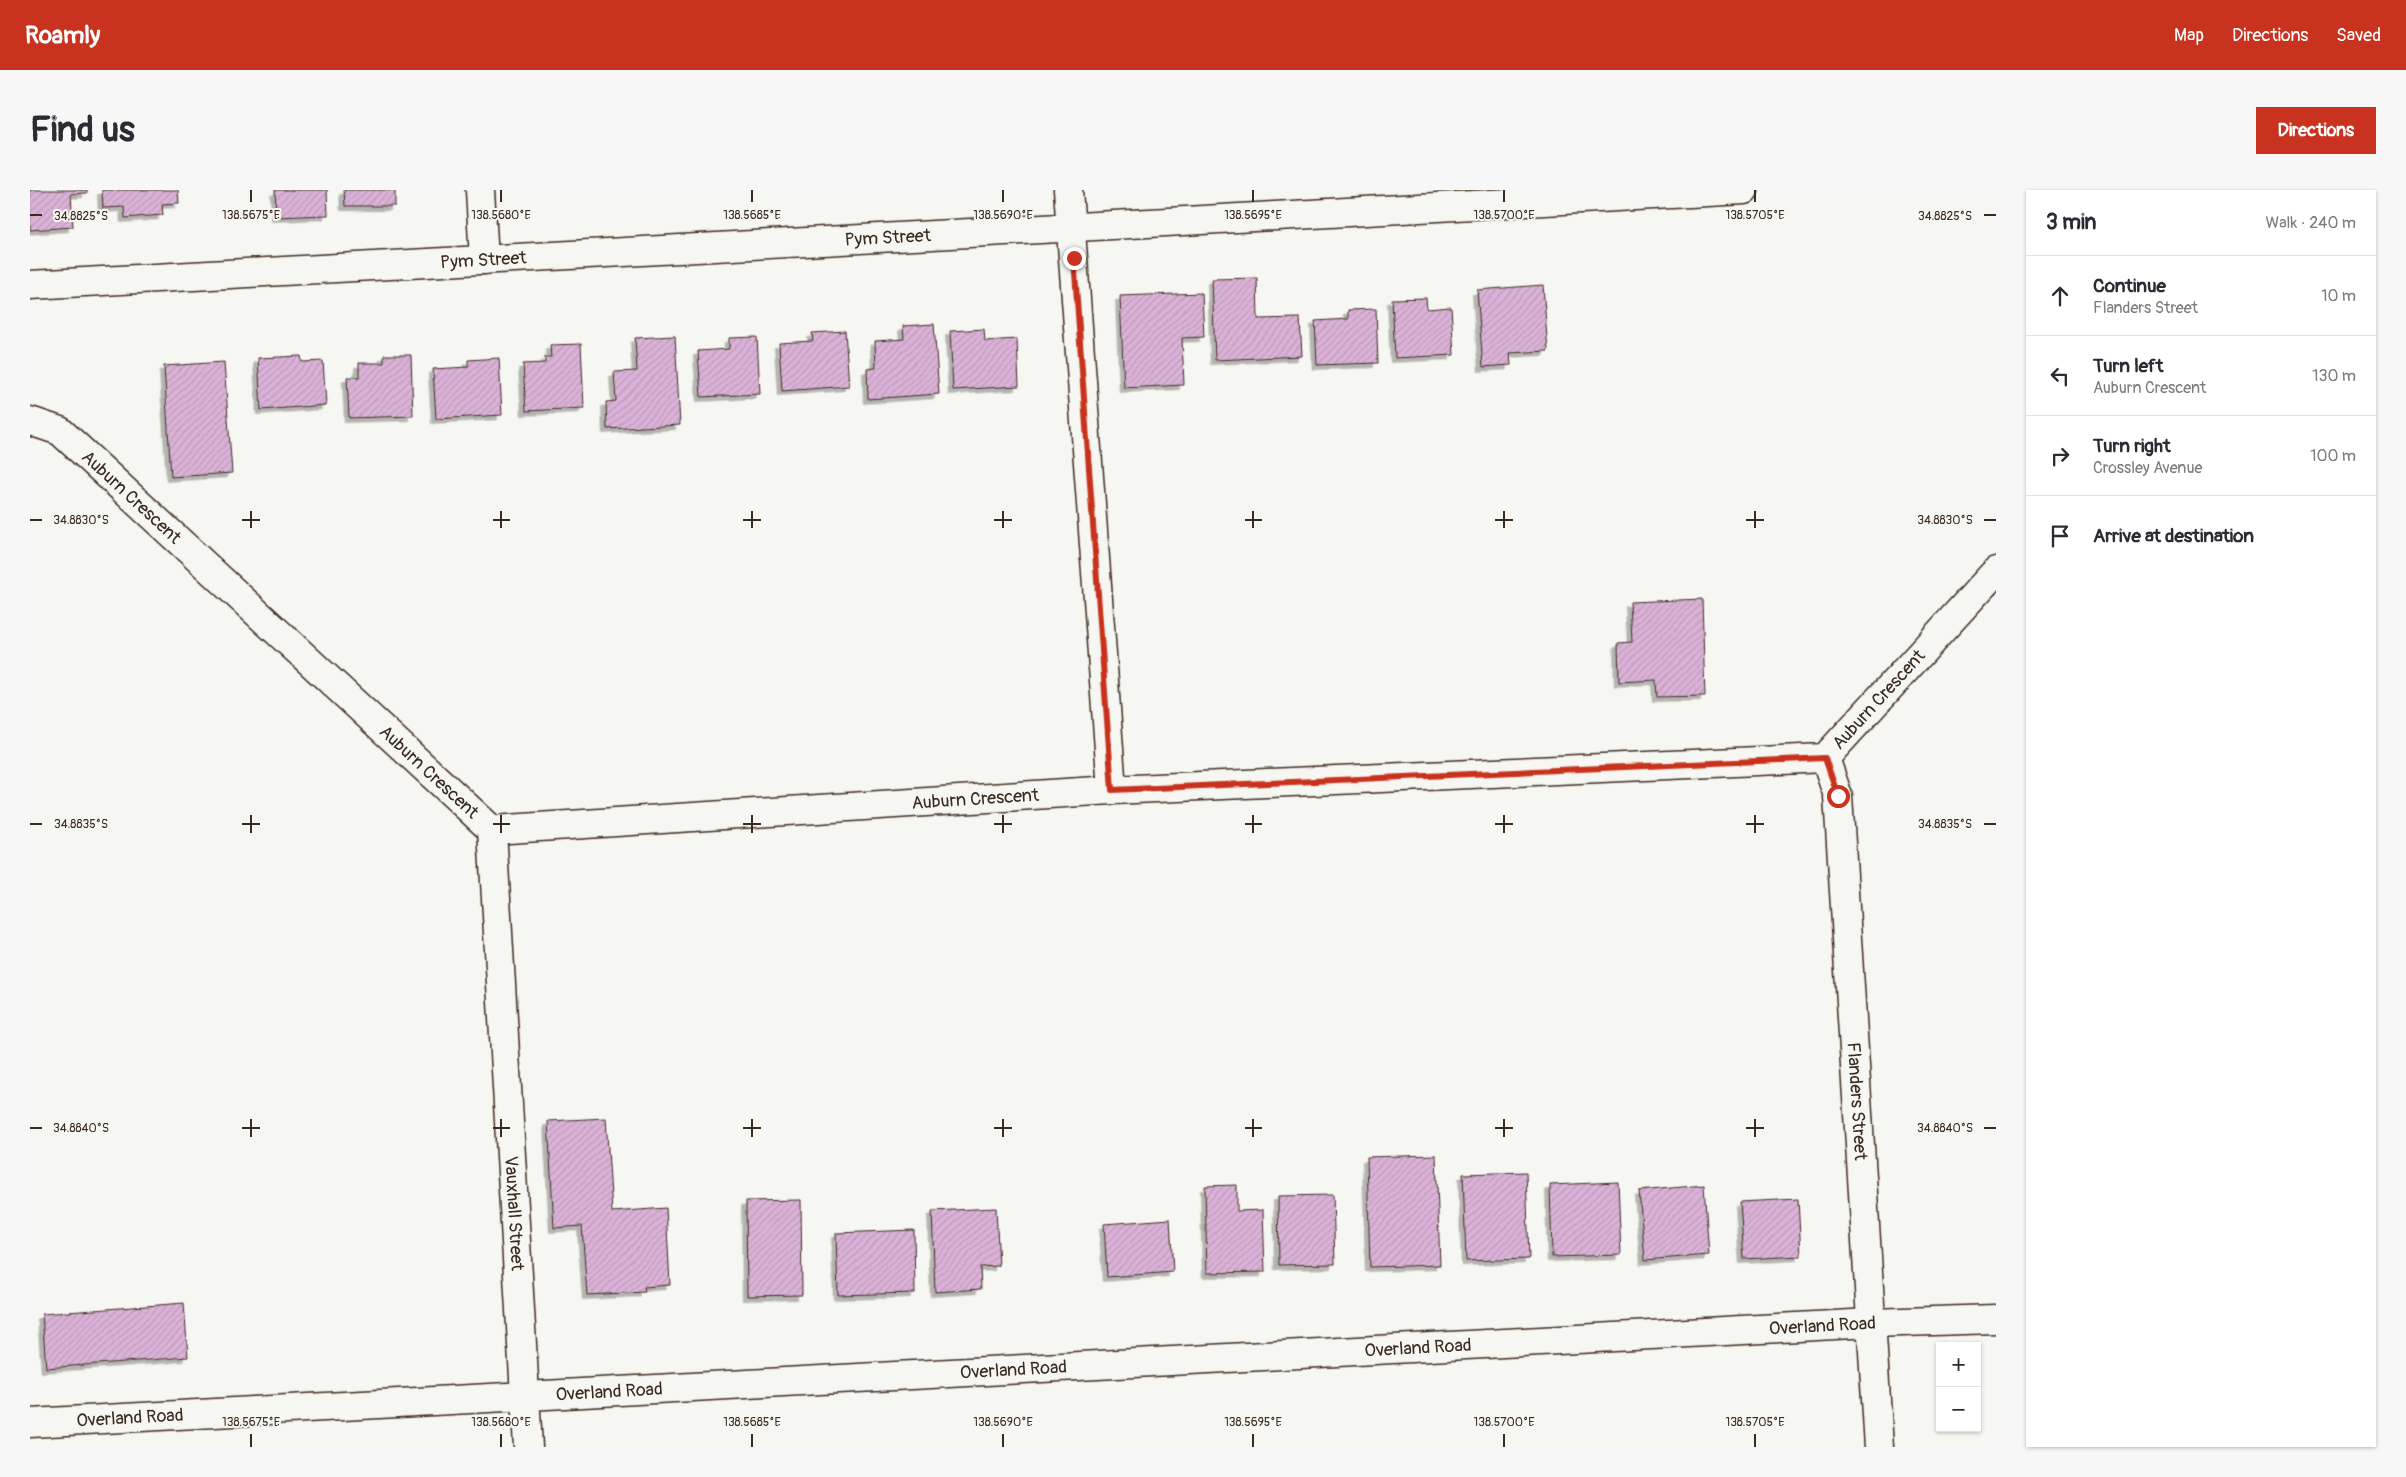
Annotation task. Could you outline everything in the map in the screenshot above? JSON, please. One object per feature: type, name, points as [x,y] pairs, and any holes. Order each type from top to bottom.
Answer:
[{"type":"street","points":[[480,190],[484,260]]},
{"type":"street","points":[[1068,190],[1112,790]]},
{"type":"street","name":"Pym Street","points":[[30,285],[1744,190]]},
{"type":"street","name":"Auburn Crescent","points":[[30,422],[60,431],[492,830],[1112,790],[1825,758],[1996,571]]},
{"type":"street","name":"Flanders Street","points":[[1825,758],[1838,796],[1879,1447]]},
{"type":"street","name":"Vauxhall Street","points":[[492,830],[528,1447]]},
{"type":"street","name":"Overland Road","points":[[30,1423],[1871,1323],[1996,1319]]},
{"type":"building","points":[[30,190],[87,190],[87,193],[71,194],[73,227],[30,230]]},
{"type":"building","points":[[102,190],[178,190],[179,203],[162,204],[163,215],[125,218],[124,207],[103,208]]},
{"type":"building","points":[[275,190],[327,190],[328,215],[276,217]]},
{"type":"building","points":[[344,190],[395,190],[395,206],[345,206]]},
{"type":"building","points":[[1257,278],[1258,319],[1300,318],[1302,356],[1215,360],[1212,279]]},
{"type":"building","points":[[1543,285],[1548,351],[1510,353],[1511,365],[1483,367],[1477,290]]},
{"type":"building","points":[[1202,293],[1204,337],[1182,338],[1184,385],[1124,388],[1120,296]]},
{"type":"building","points":[[1426,298],[1427,309],[1451,307],[1454,355],[1395,358],[1392,299]]},
{"type":"building","points":[[1376,309],[1378,363],[1317,365],[1315,321],[1348,319],[1348,310]]},
{"type":"building","points":[[934,324],[939,394],[868,399],[867,369],[876,368],[875,341],[904,339],[903,326]]},
{"type":"building","points":[[984,329],[985,341],[1017,339],[1019,386],[953,390],[950,331]]},
{"type":"building","points":[[845,331],[849,386],[782,391],[779,343],[813,341],[812,333]]},
{"type":"building","points":[[675,336],[680,425],[607,429],[606,402],[616,401],[614,372],[637,371],[635,338]]},
{"type":"building","points":[[757,337],[760,394],[701,397],[698,351],[729,349],[729,338]]},
{"type":"building","points":[[581,344],[584,408],[526,411],[523,364],[545,363],[545,357],[551,357],[550,345]]},
{"type":"building","points":[[384,355],[411,355],[413,416],[349,418],[347,377],[359,377],[359,363],[384,363]]},
{"type":"building","points":[[301,356],[302,362],[323,361],[326,405],[261,410],[258,358]]},
{"type":"building","points":[[499,358],[502,415],[436,419],[433,369],[468,367],[468,360]]},
{"type":"building","points":[[224,362],[232,473],[171,477],[164,366]]},
{"type":"building","points":[[1702,599],[1705,696],[1657,697],[1656,680],[1619,682],[1618,643],[1632,642],[1630,602]]},
{"type":"building","points":[[606,1118],[612,1212],[666,1208],[670,1285],[644,1287],[645,1292],[587,1295],[582,1226],[554,1228],[548,1121]]},
{"type":"building","points":[[1436,1155],[1440,1265],[1370,1267],[1367,1157]]},
{"type":"building","points":[[1526,1172],[1529,1259],[1466,1261],[1463,1174]]},
{"type":"building","points":[[1618,1182],[1621,1255],[1552,1257],[1550,1185]]},
{"type":"building","points":[[1237,1185],[1237,1211],[1263,1210],[1265,1272],[1207,1273],[1205,1186]]},
{"type":"building","points":[[1704,1185],[1709,1255],[1645,1260],[1639,1191]]},
{"type":"building","points":[[1333,1195],[1335,1264],[1279,1265],[1278,1196]]},
{"type":"building","points":[[1798,1199],[1801,1256],[1744,1259],[1740,1202]]},
{"type":"building","points":[[801,1200],[802,1295],[747,1296],[746,1201]]},
{"type":"building","points":[[996,1208],[999,1266],[980,1267],[981,1289],[935,1292],[932,1211]]},
{"type":"building","points":[[1170,1219],[1173,1272],[1107,1277],[1104,1224]]},
{"type":"building","points":[[914,1230],[915,1293],[838,1295],[836,1233]]},
{"type":"building","points":[[184,1303],[188,1357],[46,1368],[42,1314]]},
{"type":"route","points":[[1074,258],[1112,790],[1825,758],[1838,796]]}]
